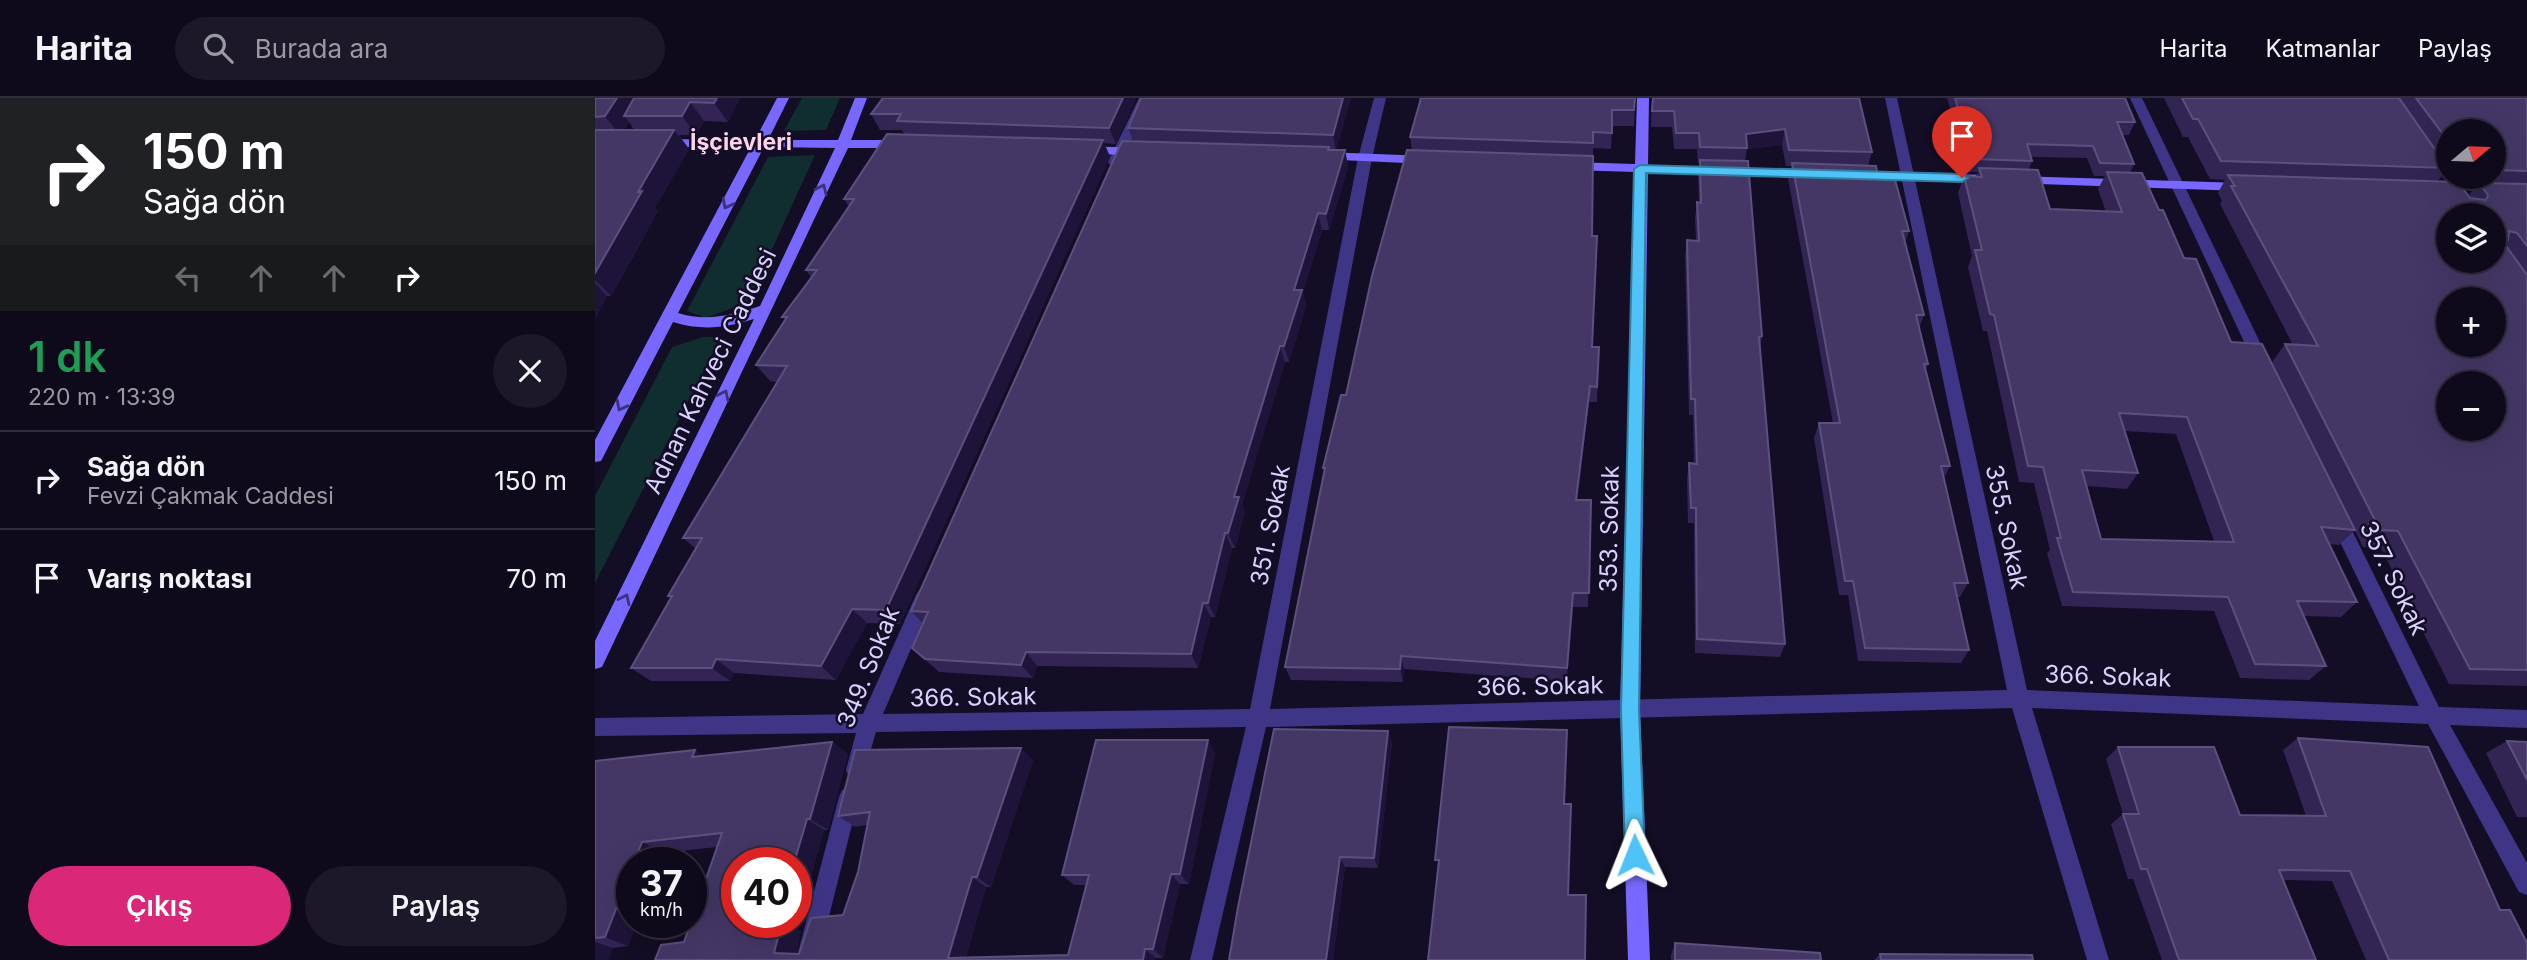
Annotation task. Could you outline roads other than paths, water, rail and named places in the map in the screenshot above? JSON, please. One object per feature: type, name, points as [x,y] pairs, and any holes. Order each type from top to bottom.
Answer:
[{"type":"main road","points":[[595,456],[783,98]]},
{"type":"main road","name":"Adnan Kahveci Caddesi","points":[[595,661],[766,309],[844,142],[861,98]]},
{"type":"main road","name":"353. Sokak","points":[[1639,960],[1630,710],[1643,98]]},
{"type":"main road","points":[[651,143],[913,144]]},
{"type":"main road","points":[[1065,149],[1161,152]]},
{"type":"main road","points":[[1311,156],[1448,161]]},
{"type":"main road","points":[[1557,165],[2257,187]]},
{"type":"main road","points":[[669,315],[693,324],[714,324],[766,309]]},
{"type":"street","points":[[1107,180],[1145,98]]},
{"type":"street","name":"351. Sokak","points":[[1201,960],[1258,718],[1365,158],[1380,98]]},
{"type":"street","name":"355. Sokak","points":[[1891,98],[2019,699],[2098,960]]},
{"type":"street","points":[[2136,98],[2271,382]]},
{"type":"street","name":"357. Sokak","points":[[2331,506],[2434,716],[2527,884]]},
{"type":"street","name":"349. Sokak","points":[[807,960],[868,725],[935,573]]},
{"type":"street","name":"366. Sokak","points":[[595,727],[1258,718],[2019,699],[2527,719]]},
{"type":"district","name":"İşçievleri","points":[[741,142]]}]
